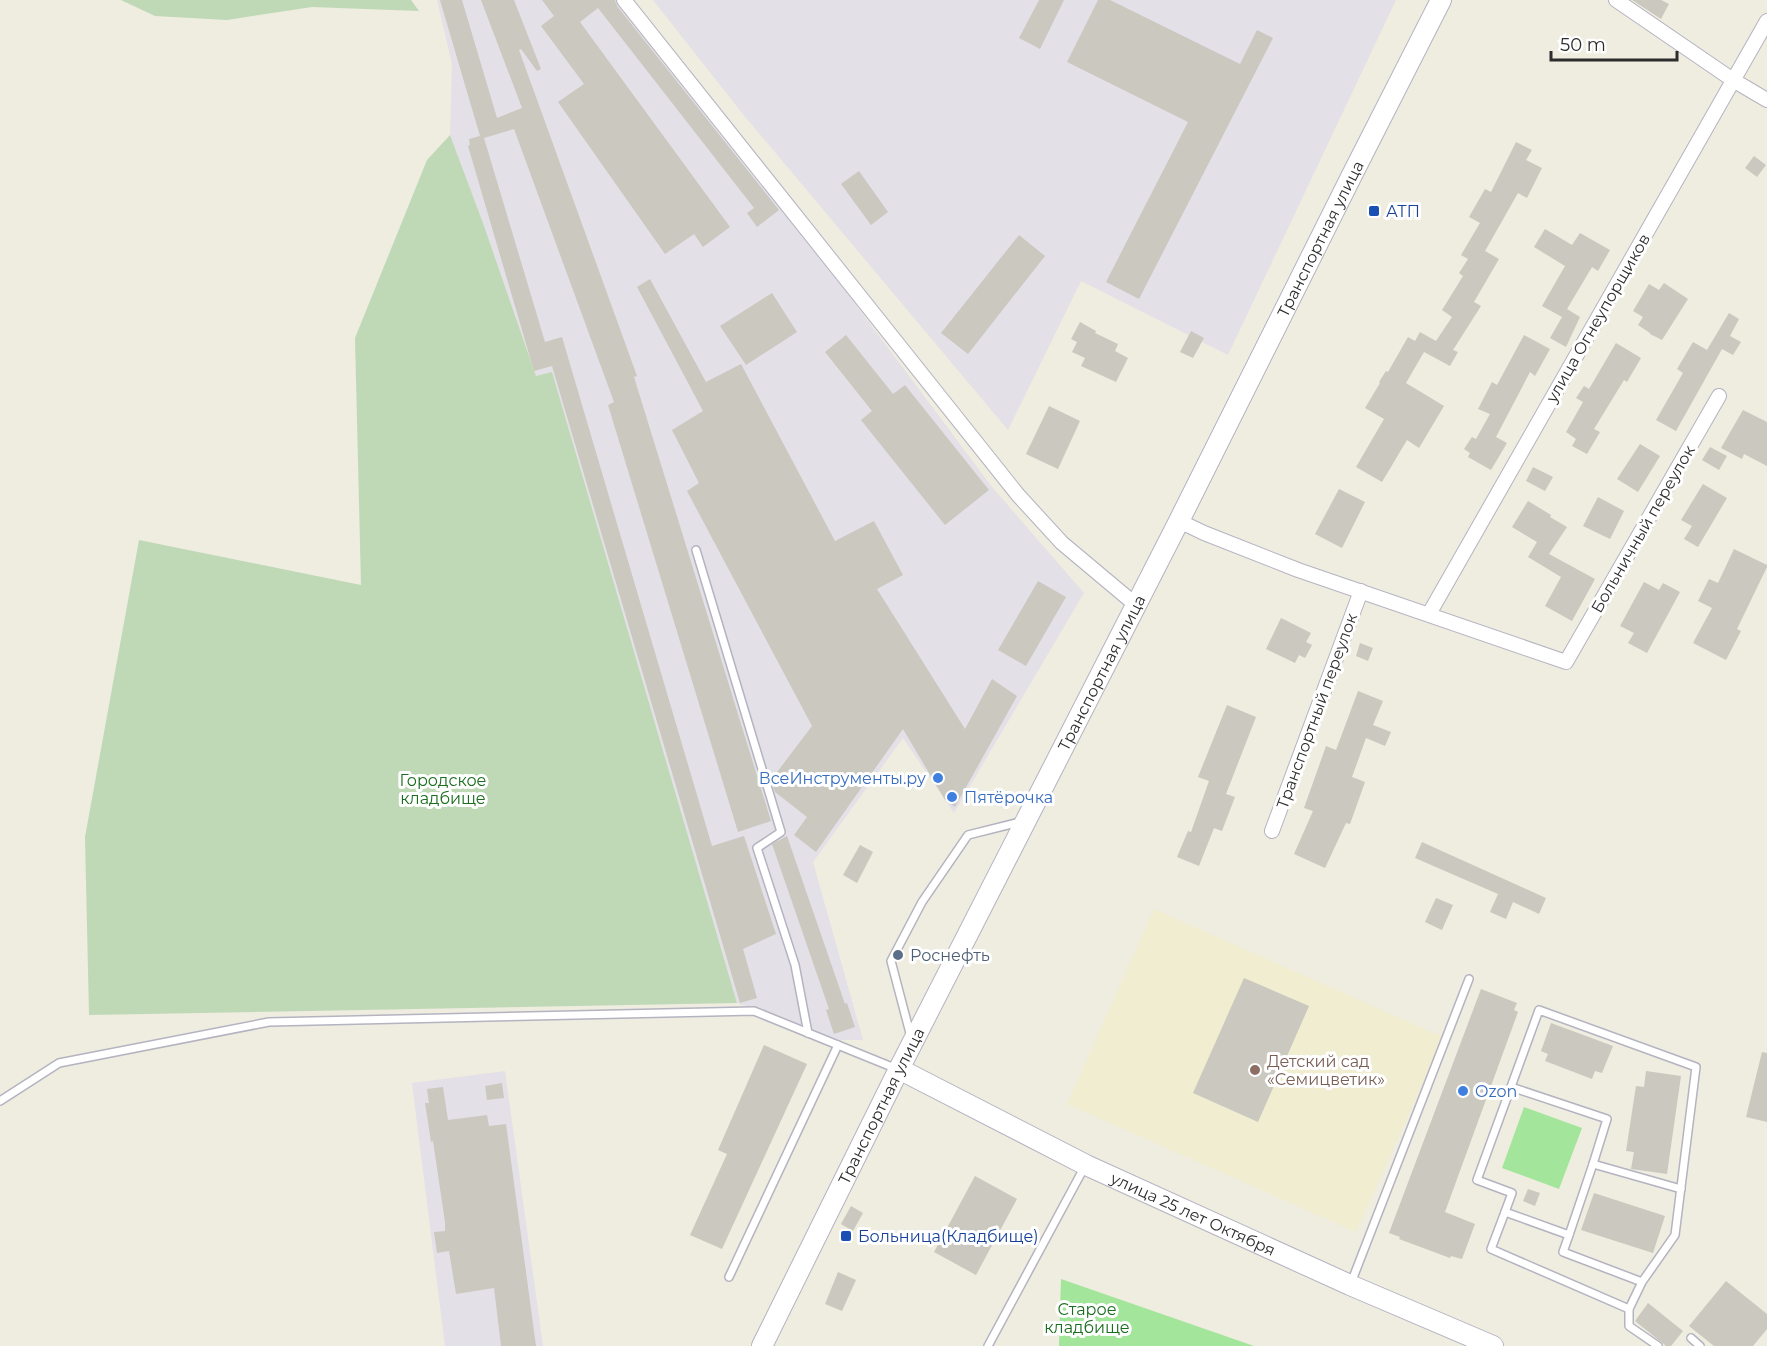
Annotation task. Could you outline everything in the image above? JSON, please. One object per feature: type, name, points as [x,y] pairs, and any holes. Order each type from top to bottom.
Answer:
[{"type":"main road","name":"Транспортная улица","points":[[762,1346],[899,1070],[1179,521],[1437,3]]},
{"type":"main road","name":"улица 25 лет Октября","points":[[899,1070],[1086,1165],[1350,1286],[1493,1346]]},
{"type":"street","points":[[624,0],[1018,495],[1062,543],[1136,605]]},
{"type":"street","points":[[1616,0],[1733,80],[1767,100]]},
{"type":"street","name":"улица Огнеупорщиков","points":[[1429,614],[1767,21]]},
{"type":"street","name":"Больничный переулок","points":[[1429,614],[1566,662],[1719,396]]},
{"type":"street","points":[[1179,521],[1203,533],[1298,570],[1429,614]]},
{"type":"street","name":"Транспортный переулок","points":[[1272,831],[1361,591]]},
{"type":"lane","points":[[696,550],[781,832],[757,848],[795,965],[808,1033]]},
{"type":"lane","points":[[913,1045],[891,961],[922,902],[968,835],[1027,820]]},
{"type":"lane","points":[[1350,1286],[1470,978]]},
{"type":"lane","points":[[1629,1309],[1491,1249],[1512,1192],[1477,1180],[1539,1010],[1696,1067],[1676,1236],[1642,1282],[1629,1309],[1629,1326],[1658,1346]]},
{"type":"lane","points":[[0,1101],[58,1063],[269,1022],[754,1011],[899,1070]]},
{"type":"lane","points":[[729,1276],[838,1045]]},
{"type":"lane","points":[[1511,1087],[1608,1119],[1563,1252],[1642,1282]]},
{"type":"lane","points":[[1593,1164],[1681,1189]]},
{"type":"lane","points":[[988,1346],[1086,1165]]},
{"type":"lane","points":[[1505,1212],[1569,1236]]},
{"type":"lane","points":[[1691,1338],[1700,1346]]},
{"type":"shaded area","points":[[437,0],[628,0],[992,487],[1084,593],[954,813],[903,738],[813,862],[863,1040],[839,1040],[737,1003],[552,373],[536,376],[450,135],[452,64]]},
{"type":"shaded area","points":[[653,0],[1396,0],[1228,355],[1081,281],[1008,430],[742,113]]},
{"type":"shaded area","name":"Детский сад «Семицветик»","points":[[1154,909],[1443,1037],[1356,1232],[1067,1104]]},
{"type":"shaded area","points":[[505,1071],[543,1346],[445,1346],[412,1083]]},
{"type":"green space","points":[[121,0],[411,0],[419,11],[312,7],[227,20],[155,16]]},
{"type":"green space","name":"Городское кладбище","points":[[450,135],[536,376],[552,372],[737,1003],[89,1015],[85,837],[139,540],[361,585],[355,338],[427,160]]},
{"type":"green space","points":[[1524,1107],[1582,1128],[1559,1189],[1502,1168]]},
{"type":"green space","name":"Старое кладбище","points":[[1061,1279],[1254,1346],[1059,1346]]},
{"type":"building","points":[[440,0],[462,0],[497,118],[522,108],[481,0],[514,0],[541,69],[537,71],[521,49],[519,50],[637,376],[634,377],[771,821],[738,832],[608,405],[614,402],[514,129],[484,138],[545,342],[562,337],[712,846],[744,836],[776,934],[743,949],[757,998],[740,1003],[552,366],[534,371],[468,146],[470,145],[469,139],[480,136]]},
{"type":"building","points":[[542,0],[615,0],[617,6],[779,210],[757,227],[747,213],[754,208],[598,8],[580,22],[730,227],[703,247],[694,234],[665,254],[558,102],[584,84],[541,26],[554,16]]},
{"type":"building","points":[[1039,0],[1064,0],[1040,49],[1019,38]]},
{"type":"building","points":[[1098,0],[1110,0],[1240,64],[1257,30],[1273,38],[1139,299],[1106,282],[1188,122],[1067,62]]},
{"type":"building","points":[[1632,0],[1661,0],[1669,4],[1661,19]]},
{"type":"building","points":[[1516,142],[1532,150],[1526,160],[1542,168],[1527,198],[1518,193],[1485,251],[1499,259],[1474,302],[1481,306],[1453,350],[1458,352],[1450,366],[1424,352],[1406,383],[1444,406],[1419,448],[1407,440],[1382,482],[1356,467],[1384,419],[1365,408],[1408,337],[1415,341],[1420,332],[1436,341],[1452,317],[1442,310],[1463,276],[1459,273],[1468,259],[1461,255],[1480,223],[1469,217],[1485,189],[1491,192]]},
{"type":"building","points":[[1754,156],[1766,165],[1757,177],[1745,168]]},
{"type":"building","points":[[859,171],[888,212],[871,225],[841,184]]},
{"type":"building","points":[[1545,229],[1572,245],[1580,233],[1610,250],[1598,271],[1592,267],[1567,309],[1580,317],[1566,347],[1550,338],[1562,317],[1542,306],[1565,266],[1534,247]]},
{"type":"building","points":[[1019,235],[1045,256],[968,354],[941,333]]},
{"type":"building","points":[[650,279],[706,382],[741,364],[835,541],[874,521],[903,575],[877,589],[965,729],[992,679],[1017,696],[955,807],[945,800],[903,729],[816,852],[794,835],[807,817],[775,792],[771,780],[812,726],[687,491],[699,483],[672,430],[703,411],[637,287]]},
{"type":"building","points":[[1664,283],[1688,299],[1662,340],[1638,325],[1643,317],[1633,311],[1649,284],[1659,290]]},
{"type":"building","points":[[772,293],[797,332],[746,365],[720,326]]},
{"type":"building","points":[[1729,313],[1739,319],[1730,336],[1741,342],[1733,355],[1722,349],[1676,431],[1656,420],[1683,373],[1677,369],[1693,342],[1707,350]]},
{"type":"building","points":[[1080,322],[1096,331],[1095,333],[1118,344],[1115,351],[1128,358],[1116,382],[1081,366],[1085,358],[1072,352],[1077,342],[1071,339]]},
{"type":"building","points":[[1191,331],[1204,338],[1193,358],[1180,352]]},
{"type":"building","points":[[846,335],[893,394],[905,385],[989,490],[945,525],[861,420],[872,411],[825,352]]},
{"type":"building","points":[[1524,335],[1550,349],[1535,376],[1530,372],[1496,437],[1507,443],[1491,470],[1468,457],[1470,453],[1464,449],[1472,437],[1476,439],[1490,414],[1478,409],[1492,382],[1497,385]]},
{"type":"building","points":[[1616,343],[1641,358],[1627,382],[1624,380],[1594,429],[1600,432],[1587,454],[1572,446],[1576,439],[1566,432],[1583,402],[1576,398],[1584,386],[1589,389]]},
{"type":"building","points":[[1049,406],[1080,421],[1058,469],[1026,454]]},
{"type":"building","points":[[1743,410],[1767,422],[1767,466],[1744,454],[1742,459],[1721,448]]},
{"type":"building","points":[[1640,444],[1660,456],[1638,492],[1617,479]]},
{"type":"building","points":[[1710,447],[1727,456],[1719,470],[1702,460]]},
{"type":"building","points":[[1533,467],[1553,477],[1545,491],[1526,481]]},
{"type":"building","points":[[1703,484],[1727,498],[1698,547],[1684,539],[1692,526],[1681,520]]},
{"type":"building","points":[[1339,489],[1365,502],[1342,548],[1315,534]]},
{"type":"building","points":[[1598,497],[1624,511],[1610,539],[1583,526]]},
{"type":"building","points":[[1528,501],[1567,527],[1549,554],[1595,579],[1572,621],[1545,606],[1561,577],[1528,557],[1537,542],[1512,527]]},
{"type":"building","points":[[1734,549],[1767,567],[1737,629],[1741,631],[1726,660],[1693,643],[1712,608],[1698,601],[1709,579],[1718,583]]},
{"type":"building","points":[[1038,581],[1066,597],[1026,666],[998,650]]},
{"type":"building","points":[[1644,582],[1659,590],[1663,583],[1680,592],[1647,653],[1628,643],[1634,633],[1620,626]]},
{"type":"building","points":[[1281,618],[1311,633],[1306,642],[1312,645],[1305,658],[1299,655],[1295,663],[1266,649]]},
{"type":"building","points":[[1360,643],[1373,648],[1368,661],[1356,656]]},
{"type":"building","points":[[1358,691],[1383,701],[1373,725],[1391,732],[1385,746],[1366,738],[1352,777],[1365,782],[1350,824],[1346,823],[1325,868],[1294,854],[1313,811],[1304,808],[1326,746],[1336,750]]},
{"type":"building","points":[[1227,705],[1256,717],[1226,794],[1235,797],[1222,831],[1214,828],[1199,866],[1177,857],[1188,831],[1191,832],[1209,781],[1198,777]]},
{"type":"building","points":[[787,836],[855,1027],[834,1034],[826,1010],[829,1009],[772,844]]},
{"type":"building","points":[[1422,842],[1546,898],[1539,914],[1513,902],[1506,919],[1490,912],[1498,894],[1415,858]]},
{"type":"building","points":[[860,845],[873,852],[857,883],[843,875]]},
{"type":"building","points":[[1436,898],[1453,905],[1442,930],[1425,922]]},
{"type":"building","points":[[1244,978],[1309,1006],[1258,1122],[1193,1093]]},
{"type":"building","points":[[1481,989],[1517,1003],[1514,1010],[1518,1012],[1445,1212],[1475,1224],[1462,1259],[1451,1256],[1450,1258],[1389,1233]]},
{"type":"building","points":[[1551,1023],[1613,1046],[1602,1073],[1595,1071],[1592,1079],[1545,1061],[1548,1054],[1541,1051]]},
{"type":"building","points":[[764,1045],[807,1064],[722,1249],[690,1235],[727,1154],[718,1150]]},
{"type":"building","points":[[1762,1052],[1767,1053],[1767,1122],[1746,1117]]},
{"type":"building","points":[[1646,1071],[1681,1076],[1667,1174],[1631,1169],[1634,1152],[1626,1151],[1636,1086],[1644,1087]]},
{"type":"building","points":[[502,1083],[504,1098],[487,1100],[485,1086]]},
{"type":"building","points":[[443,1087],[448,1120],[487,1115],[489,1126],[506,1124],[536,1346],[501,1346],[494,1288],[456,1294],[449,1251],[437,1253],[434,1232],[445,1231],[445,1222],[425,1103],[429,1103],[427,1089]]},
{"type":"building","points":[[975,1176],[1017,1199],[976,1275],[934,1252]]},
{"type":"building","points":[[1528,1189],[1540,1193],[1535,1206],[1523,1201]]},
{"type":"building","points":[[1594,1193],[1665,1216],[1653,1253],[1581,1230]]},
{"type":"building","points":[[851,1206],[863,1213],[853,1231],[841,1224]]},
{"type":"building","points":[[838,1272],[856,1280],[842,1311],[825,1304]]},
{"type":"building","points":[[1726,1281],[1767,1314],[1767,1329],[1753,1346],[1714,1346],[1689,1326]]},
{"type":"building","points":[[1648,1303],[1683,1331],[1671,1346],[1666,1346],[1635,1321]]},
{"type":"place","name":"АТП","points":[[1374,211]]},
{"type":"place","name":"ВсеИнструменты.ру","points":[[938,778]]},
{"type":"place","name":"Пятёрочка","points":[[952,797]]},
{"type":"place","name":"Роснефть","points":[[898,955]]},
{"type":"place","name":"Детский сад «Семицветик»","points":[[1255,1070]]},
{"type":"place","name":"Ozon","points":[[1463,1091]]},
{"type":"place","name":"Больница(Кладбище)","points":[[846,1236]]}]
